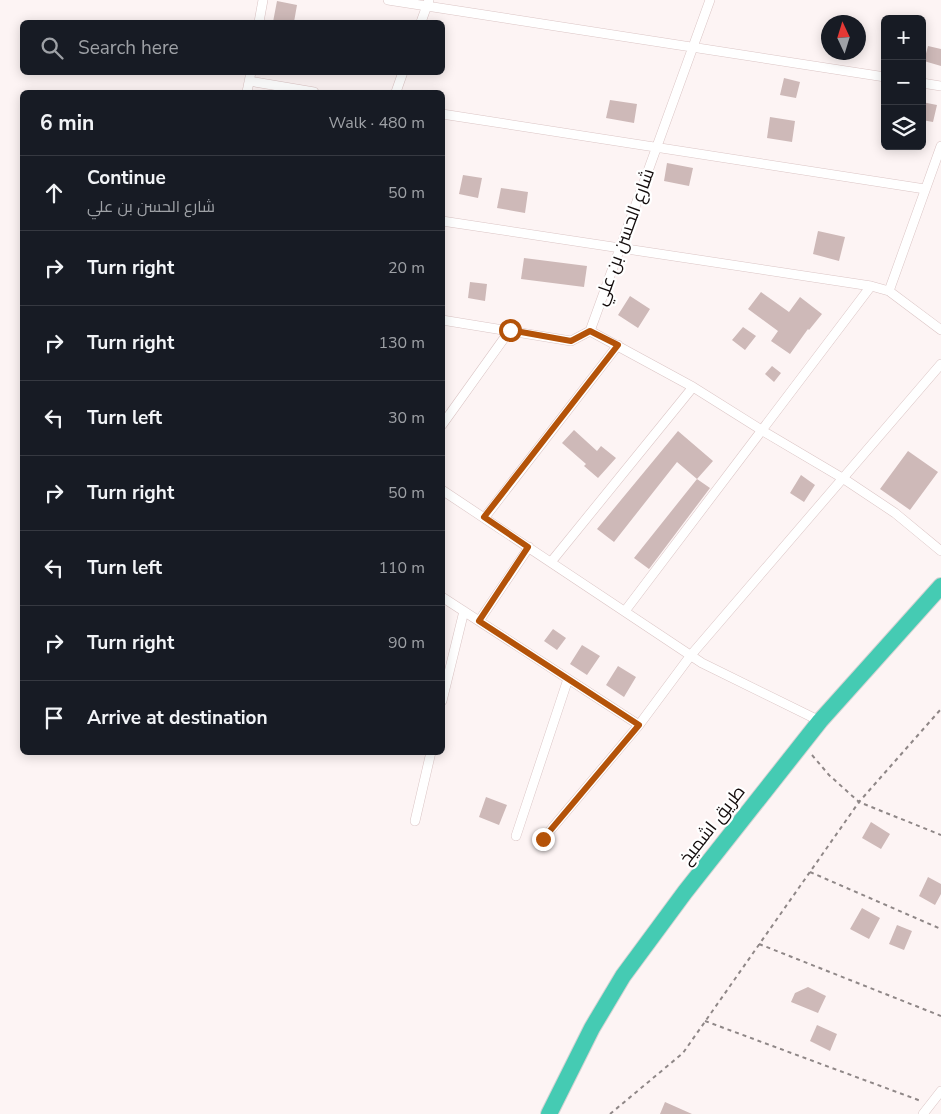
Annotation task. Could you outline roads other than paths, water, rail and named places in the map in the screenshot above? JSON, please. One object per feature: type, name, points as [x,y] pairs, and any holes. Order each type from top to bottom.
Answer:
[{"type":"highway","name":"طريق اشميخ","points":[[549,1114],[592,1028],[624,976],[684,892],[820,721],[941,586]]},
{"type":"street","points":[[259,20],[263,0]]},
{"type":"street","points":[[388,0],[428,3],[692,48],[881,76]]},
{"type":"street","name":"شارع الحسن بن علي","points":[[590,331],[710,0]]},
{"type":"street","points":[[422,20],[428,3]]},
{"type":"street","points":[[397,90],[402,75]]},
{"type":"street","points":[[247,90],[250,77],[305,90]]},
{"type":"street","points":[[926,84],[941,86]]},
{"type":"street","points":[[445,114],[925,189]]},
{"type":"street","points":[[889,291],[941,146]]},
{"type":"street","points":[[445,221],[871,286],[889,291],[941,330]]},
{"type":"street","points":[[625,611],[871,286]]},
{"type":"street","points":[[445,320],[571,341],[590,331],[693,387],[763,431],[844,478],[894,513],[941,551]]},
{"type":"street","points":[[445,421],[510,330]]},
{"type":"street","points":[[484,517],[618,345]]},
{"type":"street","points":[[543,839],[639,725],[691,655],[941,364]]},
{"type":"street","points":[[551,562],[693,387]]},
{"type":"street","points":[[445,492],[710,668],[820,721]]},
{"type":"street","points":[[479,621],[528,547]]},
{"type":"street","points":[[445,599],[639,725]]},
{"type":"street","points":[[445,689],[464,611]]},
{"type":"street","points":[[516,836],[568,678]]},
{"type":"street","points":[[414,822],[430,755]]},
{"type":"street","points":[[923,1114],[941,1091]]}]
